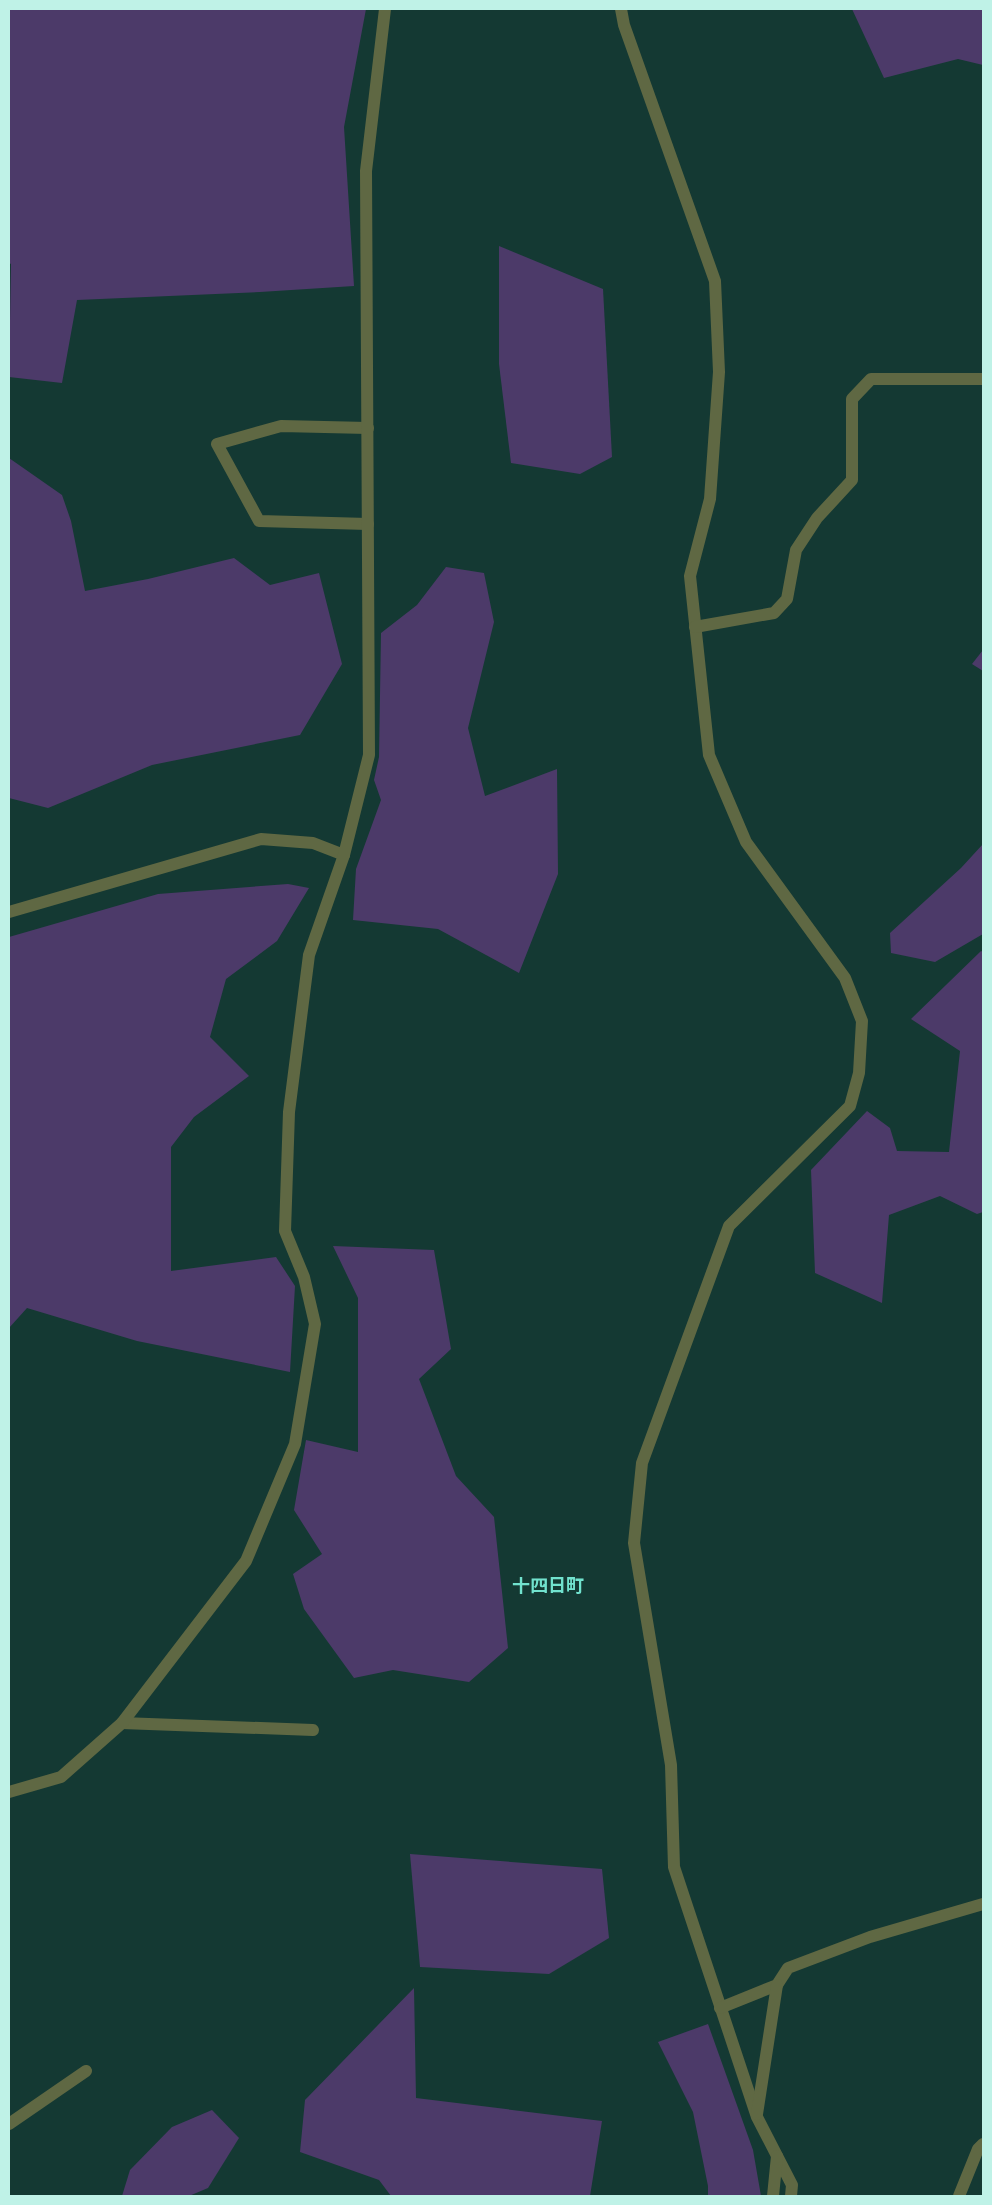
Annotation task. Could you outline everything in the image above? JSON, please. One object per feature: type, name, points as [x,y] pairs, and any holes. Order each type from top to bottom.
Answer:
[{"type":"street","points":[[9,1792],[61,1777],[122,1723],[246,1561],[295,1444],[315,1324],[304,1277],[285,1231],[289,1112],[310,955],[344,855],[369,755],[366,171],[384,9]]},
{"type":"street","points":[[621,9],[624,25],[714,281],[719,372],[710,499],[690,576],[709,756],[746,842],[845,978],[862,1021],[859,1074],[850,1106],[729,1226],[642,1463],[634,1543],[671,1765],[674,1867],[757,2117],[792,2185],[791,2196]]},
{"type":"street","points":[[696,627],[774,613],[787,599],[796,550],[817,518],[852,480],[852,399],[872,379],[983,378]]},
{"type":"street","points":[[368,428],[281,426],[216,444],[259,521],[368,524]]},
{"type":"street","points":[[9,912],[261,839],[313,843],[344,855]]},
{"type":"street","points":[[122,1723],[313,1730]]},
{"type":"street","points":[[757,2117],[777,1985],[788,1968],[870,1937],[983,1904]]},
{"type":"street","points":[[720,2008],[777,1985]]},
{"type":"street","points":[[9,2124],[86,2071]]},
{"type":"street","points":[[959,2196],[978,2148],[983,2144]]},
{"type":"street","points":[[773,2196],[777,2156]]},
{"type":"shaded area","points":[[9,9],[366,9],[344,127],[354,286],[77,300],[62,383],[9,377],[11,264],[9,263]]},
{"type":"shaded area","points":[[852,9],[983,9],[983,65],[958,59],[884,78]]},
{"type":"shaded area","points":[[499,246],[603,289],[612,457],[580,474],[511,463],[499,364]]},
{"type":"shaded area","points":[[9,458],[62,495],[71,521],[85,591],[148,579],[234,558],[270,585],[319,573],[342,664],[300,735],[152,765],[48,808],[9,798]]},
{"type":"shaded area","points":[[446,567],[484,573],[494,622],[468,728],[485,796],[557,769],[558,874],[519,973],[438,929],[353,920],[356,869],[381,800],[374,780],[379,757],[381,633],[417,605]]},
{"type":"shaded area","points":[[983,650],[983,671],[972,664]]},
{"type":"shaded area","points":[[983,844],[983,934],[935,962],[891,953],[890,933],[961,868]]},
{"type":"shaded area","points":[[288,884],[309,888],[277,941],[226,979],[210,1037],[249,1076],[194,1117],[171,1147],[171,1271],[276,1257],[295,1286],[290,1372],[137,1341],[27,1308],[9,1328],[9,937],[158,894]]},
{"type":"shaded area","points":[[981,951],[983,952],[983,1212],[977,1214],[940,1196],[889,1215],[882,1303],[815,1273],[811,1170],[867,1111],[890,1128],[897,1151],[949,1152],[960,1051],[911,1019]]},
{"type":"shaded area","points":[[333,1246],[434,1250],[451,1349],[419,1379],[456,1476],[494,1517],[508,1648],[469,1682],[393,1670],[354,1678],[304,1609],[293,1574],[322,1554],[294,1510],[306,1440],[358,1452],[358,1298]]},
{"type":"shaded area","points":[[410,1854],[602,1869],[609,1938],[549,1974],[420,1967]]},
{"type":"shaded area","points":[[414,1988],[416,2098],[602,2121],[590,2196],[391,2196],[379,2180],[300,2152],[305,2100]]},
{"type":"shaded area","points":[[708,2024],[753,2150],[761,2196],[708,2196],[708,2186],[693,2112],[658,2042]]},
{"type":"shaded area","points":[[212,2110],[239,2138],[208,2188],[189,2196],[122,2196],[130,2170],[172,2127]]},
{"type":"district","name":"十四日町","points":[[548,1586]]}]
